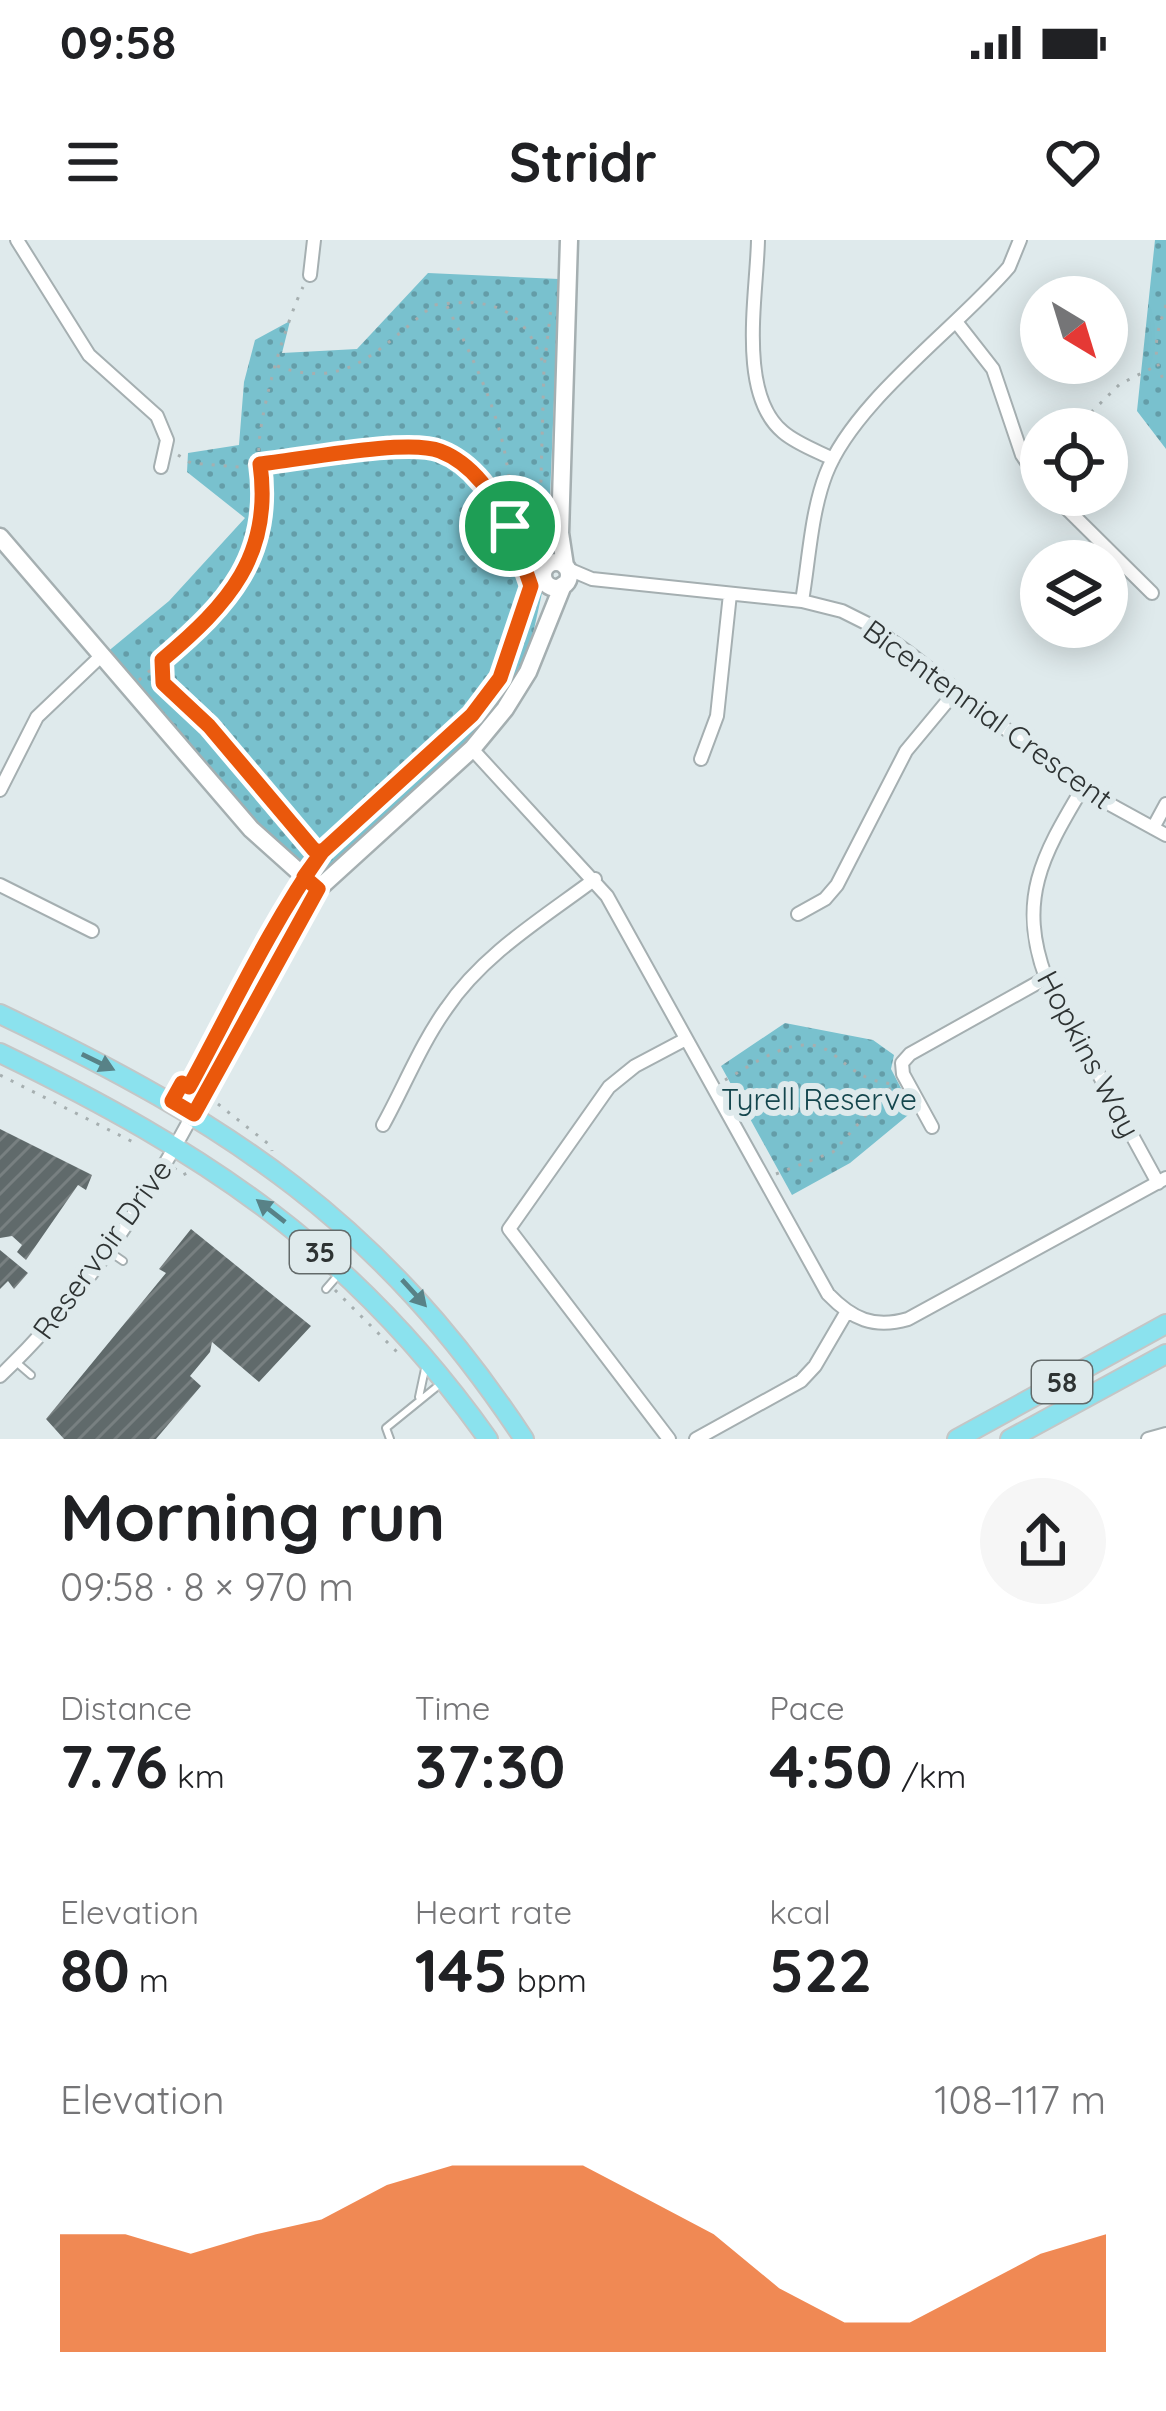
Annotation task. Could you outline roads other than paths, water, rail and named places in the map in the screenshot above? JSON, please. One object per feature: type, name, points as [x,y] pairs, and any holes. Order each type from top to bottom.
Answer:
[{"type":"main road","name":"35","points":[[0,1014],[194,1114],[347,1227],[412,1291],[524,1439]]},
{"type":"main road","name":"35","points":[[0,1053],[176,1145],[260,1202],[332,1282],[426,1358],[488,1439]]},
{"type":"main road","name":"58","points":[[957,1439],[1166,1324]]},
{"type":"main road","points":[[445,1381],[454,1367],[455,1343]]},
{"type":"main road","name":"58","points":[[1010,1439],[1166,1354]]},
{"type":"street","points":[[17,240],[89,355],[157,416],[166,447],[160,469]]},
{"type":"street","points":[[310,275],[314,240]]},
{"type":"street","points":[[194,1114],[311,883],[472,748],[505,709],[545,633],[560,533],[569,240]]},
{"type":"street","points":[[758,240],[754,375],[758,390],[781,431],[833,459]]},
{"type":"street","points":[[802,601],[820,492],[833,459],[877,402],[1010,267],[1020,240]]},
{"type":"street","points":[[958,323],[993,369],[1020,449]]},
{"type":"street","points":[[1074,516],[1152,593]]},
{"type":"street","points":[[0,537],[251,830],[311,883]]},
{"type":"street","name":"Bicentennial Crescent","points":[[555,577],[802,601],[842,611],[868,624],[1082,789],[1160,832]]},
{"type":"street","points":[[701,759],[717,716],[730,594]]},
{"type":"street","points":[[0,790],[37,717],[100,657]]},
{"type":"street","points":[[798,914],[837,885],[905,751],[956,692]]},
{"type":"street","points":[[472,748],[595,879],[828,1294],[846,1313],[884,1326],[908,1319],[1162,1180]]},
{"type":"street","name":"Hopkins Way","points":[[1082,789],[1046,849],[1036,878],[1035,949],[1046,978],[1162,1180]]},
{"type":"street","points":[[1160,832],[1166,804]]},
{"type":"street","points":[[383,1125],[445,1010],[466,983],[491,958],[595,879]]},
{"type":"street","points":[[0,885],[95,933]]},
{"type":"street","points":[[932,1127],[900,1082],[902,1063],[910,1054],[1046,978]]},
{"type":"street","points":[[669,1439],[509,1229],[609,1087],[635,1066],[686,1039]]},
{"type":"street","name":"Reservoir Drive","points":[[0,1376],[107,1250],[194,1114]]},
{"type":"street","points":[[696,1439],[801,1381],[846,1313]]},
{"type":"street","points":[[1148,1439],[1166,1434]]},
{"type":"lane","points":[[107,1250],[123,1262]]},
{"type":"lane","points":[[418,1400],[426,1358]]},
{"type":"lane","points":[[16,1362],[31,1375]]},
{"type":"lane","points":[[390,1439],[386,1428],[445,1381]]},
{"type":"park label","name":"Tyrell Reserve","points":[[819,1099]]}]
